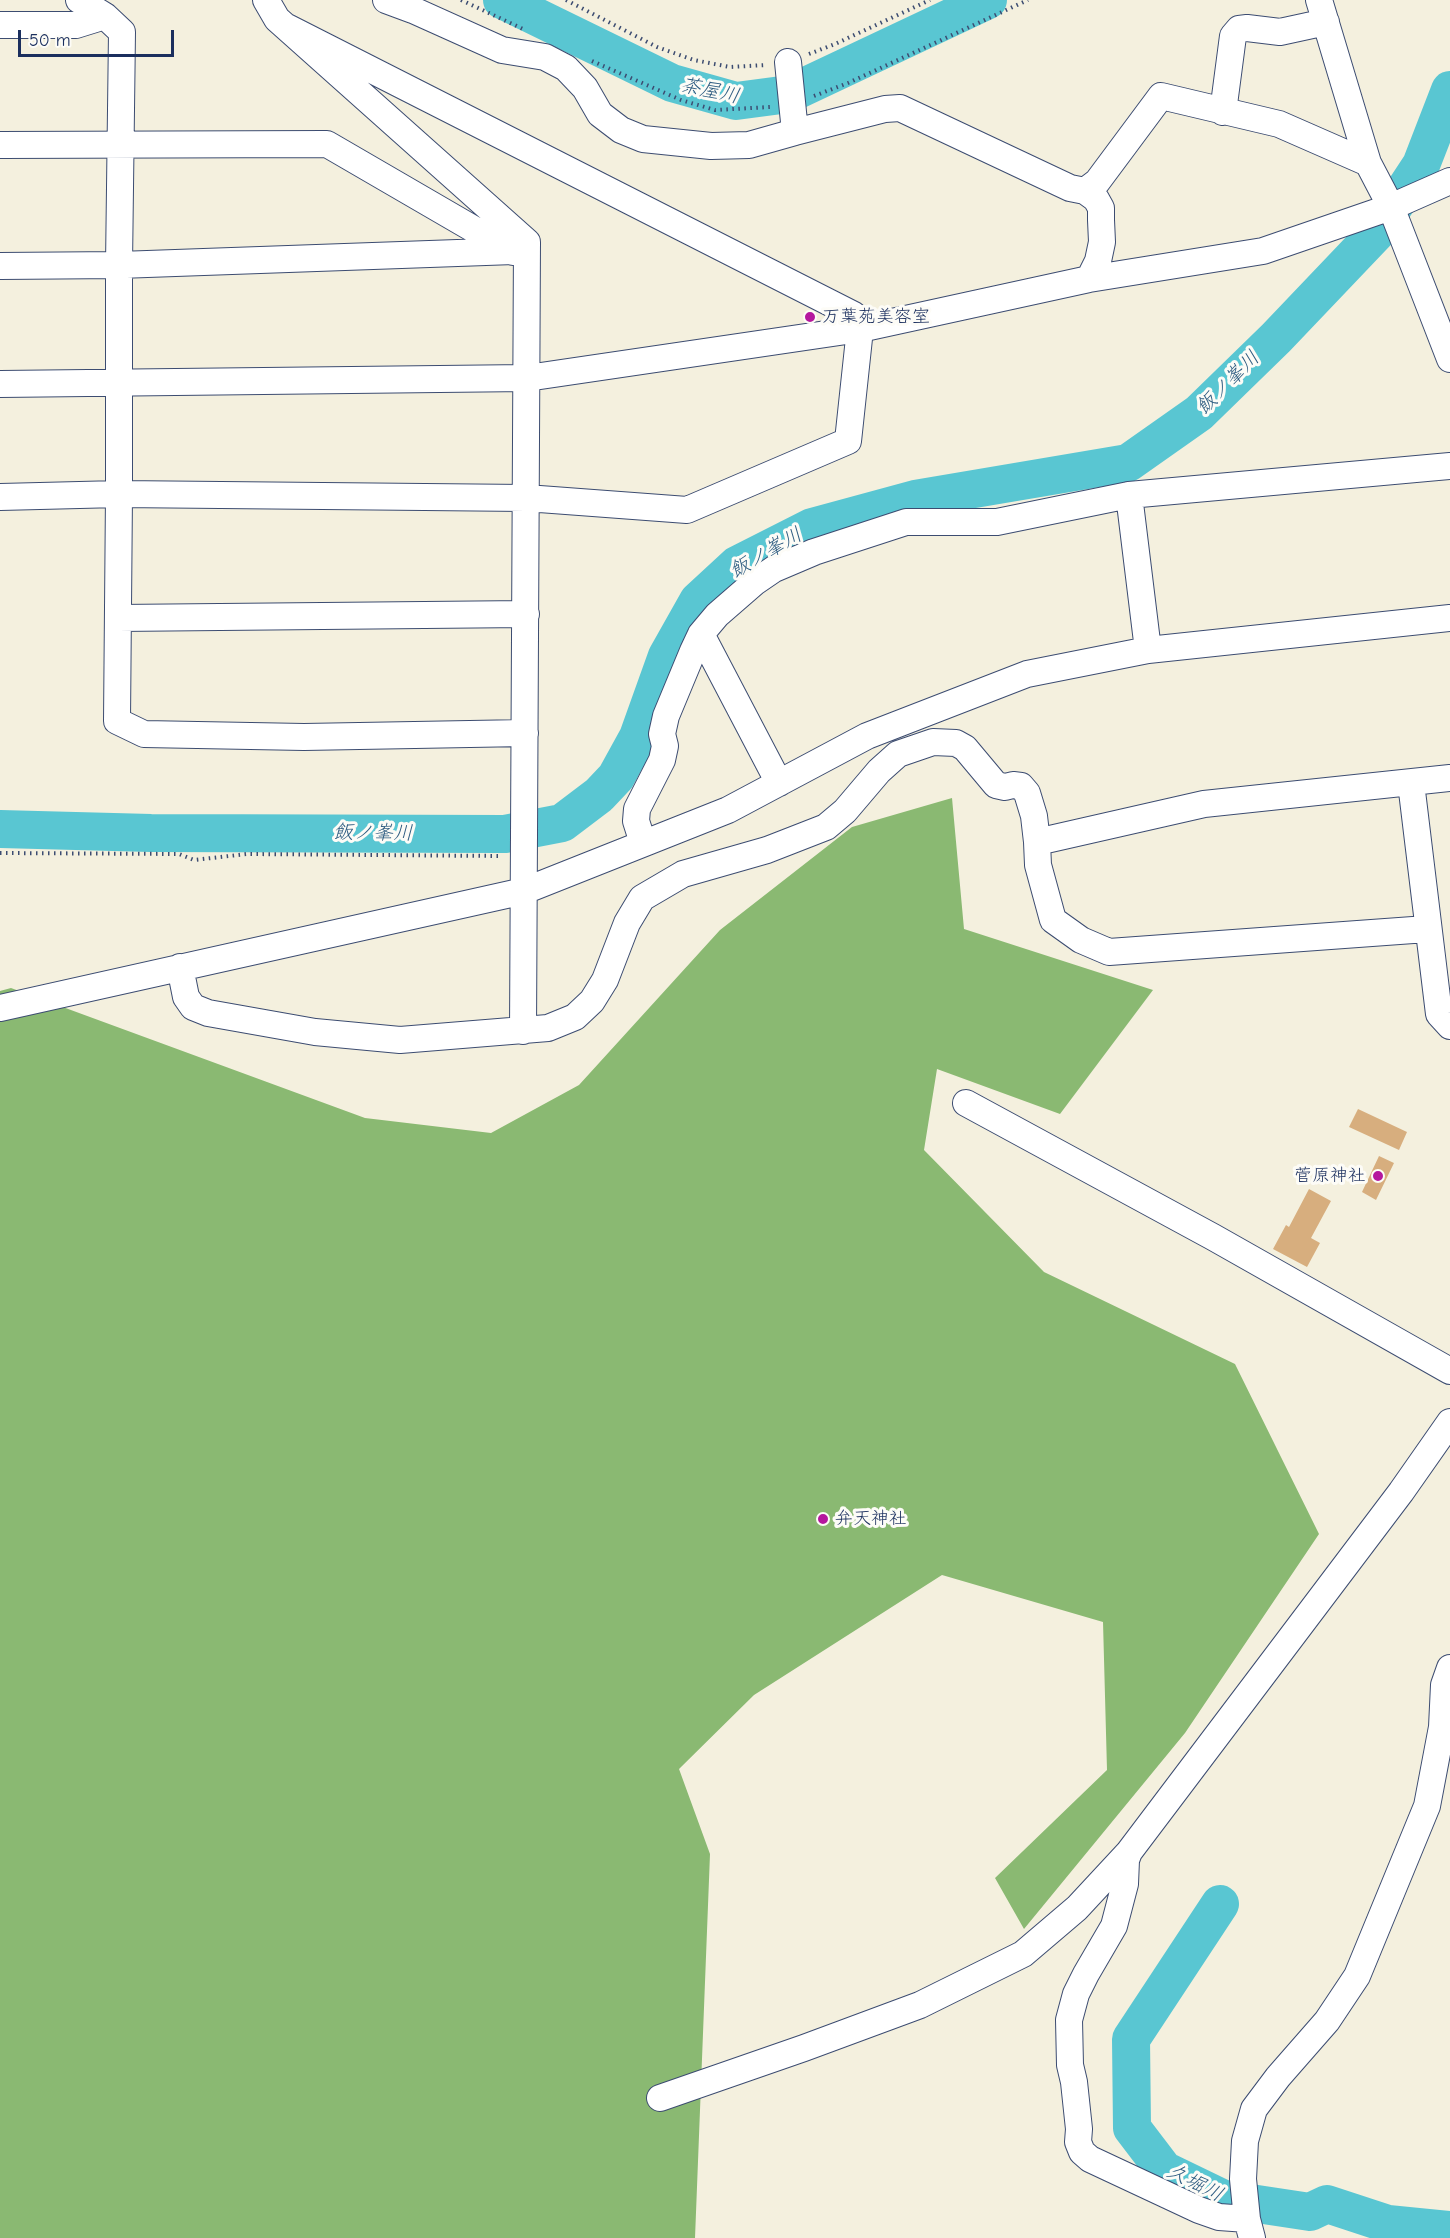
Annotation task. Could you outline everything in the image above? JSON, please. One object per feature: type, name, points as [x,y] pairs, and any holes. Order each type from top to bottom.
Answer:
[{"type":"street","points":[[79,0],[105,16],[122,32],[118,265],[120,382],[117,721],[144,734],[304,737],[525,733]]},
{"type":"street","points":[[266,0],[277,19],[520,247],[527,378],[523,1031]]},
{"type":"street","points":[[386,0],[414,10],[502,50],[545,57],[566,68],[585,88],[600,114],[621,130],[643,139],[711,146],[749,145],[885,109],[900,108],[1070,188],[1085,190],[1096,199],[1101,208],[1102,242],[1098,261],[1089,279]]},
{"type":"street","points":[[1224,112],[1233,36],[1239,29],[1280,32],[1322,11],[1368,163],[1391,207],[1445,331],[1450,359]]},
{"type":"street","points":[[0,26],[76,25],[105,16]]},
{"type":"street","points":[[0,497],[119,494],[526,498],[687,510],[848,441],[860,329],[854,315],[287,27]]},
{"type":"street","points":[[788,62],[795,132]]},
{"type":"street","points":[[1085,190],[1097,182],[1161,96],[1279,124],[1368,163]]},
{"type":"street","points":[[0,145],[327,144],[520,247]]},
{"type":"street","points":[[0,384],[527,378],[860,329],[1089,279],[1263,250],[1391,207],[1450,181]]},
{"type":"street","points":[[0,266],[118,265],[520,247]]},
{"type":"street","points":[[643,843],[636,821],[637,809],[662,760],[665,746],[662,734],[666,716],[702,634],[717,615],[755,582],[774,569],[814,552],[906,522],[997,522],[1129,495],[1450,466]]},
{"type":"street","points":[[1129,495],[1148,650]]},
{"type":"street","points":[[118,618],[526,614]]},
{"type":"street","points":[[0,1008],[524,891],[728,810],[867,736],[1027,674],[1148,650],[1450,618]]},
{"type":"street","points":[[702,634],[779,783]]},
{"type":"street","points":[[180,967],[186,997],[192,1007],[208,1013],[315,1032],[400,1040],[548,1028],[575,1017],[592,1001],[605,980],[627,923],[642,898],[683,873],[767,850],[826,827],[845,811],[879,771],[898,754],[933,742],[956,743],[965,748],[996,785],[1005,788],[1013,785],[1022,786],[1027,793],[1034,816],[1038,865],[1053,920],[1081,940],[1109,952],[1427,928]]},
{"type":"street","points":[[1037,842],[1204,804],[1450,778]]},
{"type":"street","points":[[1411,783],[1439,1014],[1450,1026]]},
{"type":"street","points":[[966,1103],[1213,1236],[1450,1371]]},
{"type":"street","points":[[660,2098],[920,2005],[1023,1954],[1077,1908],[1129,1852],[1401,1492],[1450,1422]]},
{"type":"street","points":[[1129,1852],[1126,1860],[1125,1884],[1114,1926],[1076,1994],[1069,2020],[1070,2065],[1079,2129],[1078,2142],[1082,2152],[1090,2159],[1199,2210],[1250,2229],[1243,2179],[1245,2141],[1254,2109],[1327,2020],[1357,1976],[1426,1806],[1442,1728],[1444,1685],[1450,1668]]},
{"type":"path","points":[[461,0],[526,30]]},
{"type":"path","points":[[566,0],[657,48],[694,60],[730,67],[788,62],[835,44],[930,0]]},
{"type":"path","points":[[591,60],[681,100],[715,110],[791,105],[848,82],[1028,0]]},
{"type":"path","points":[[0,853],[179,854],[194,860],[247,854],[524,856]]},
{"type":"green space","points":[[952,798],[964,929],[1153,990],[1060,1114],[937,1069],[924,1150],[1044,1272],[1235,1364],[1319,1534],[1185,1733],[1024,1929],[995,1878],[1107,1770],[1103,1622],[942,1575],[754,1695],[679,1769],[710,1854],[695,2238],[0,2238],[0,991],[11,988],[365,1118],[491,1133],[579,1085],[720,930],[852,827]]},
{"type":"building","points":[[1358,1109],[1407,1132],[1399,1150],[1349,1127]]},
{"type":"building","points":[[1379,1156],[1394,1163],[1376,1200],[1362,1192]]},
{"type":"building","points":[[1309,1189],[1331,1201],[1311,1238],[1320,1243],[1307,1267],[1273,1249],[1286,1225],[1289,1227]]},
{"type":"waterway","name":"茶屋川","points":[[502,0],[672,83],[736,101],[789,94],[988,0]]},
{"type":"waterway","name":"飯ノ峯川","points":[[0,829],[151,833],[505,834],[562,823],[599,795],[616,777],[638,737],[667,656],[698,601],[737,565],[812,527],[915,499],[1128,463],[1199,413],[1276,338],[1377,232],[1421,165],[1450,90]]},
{"type":"waterway","name":"久堀川","points":[[1220,1904],[1131,2039],[1132,2128],[1164,2170],[1224,2199],[1310,2212],[1327,2204],[1388,2224],[1450,2230]]},
{"type":"place","name":"万葉苑美容室","points":[[810,317]]},
{"type":"place","name":"菅原神社","points":[[1378,1176]]},
{"type":"place","name":"弁天神社","points":[[823,1519]]}]
